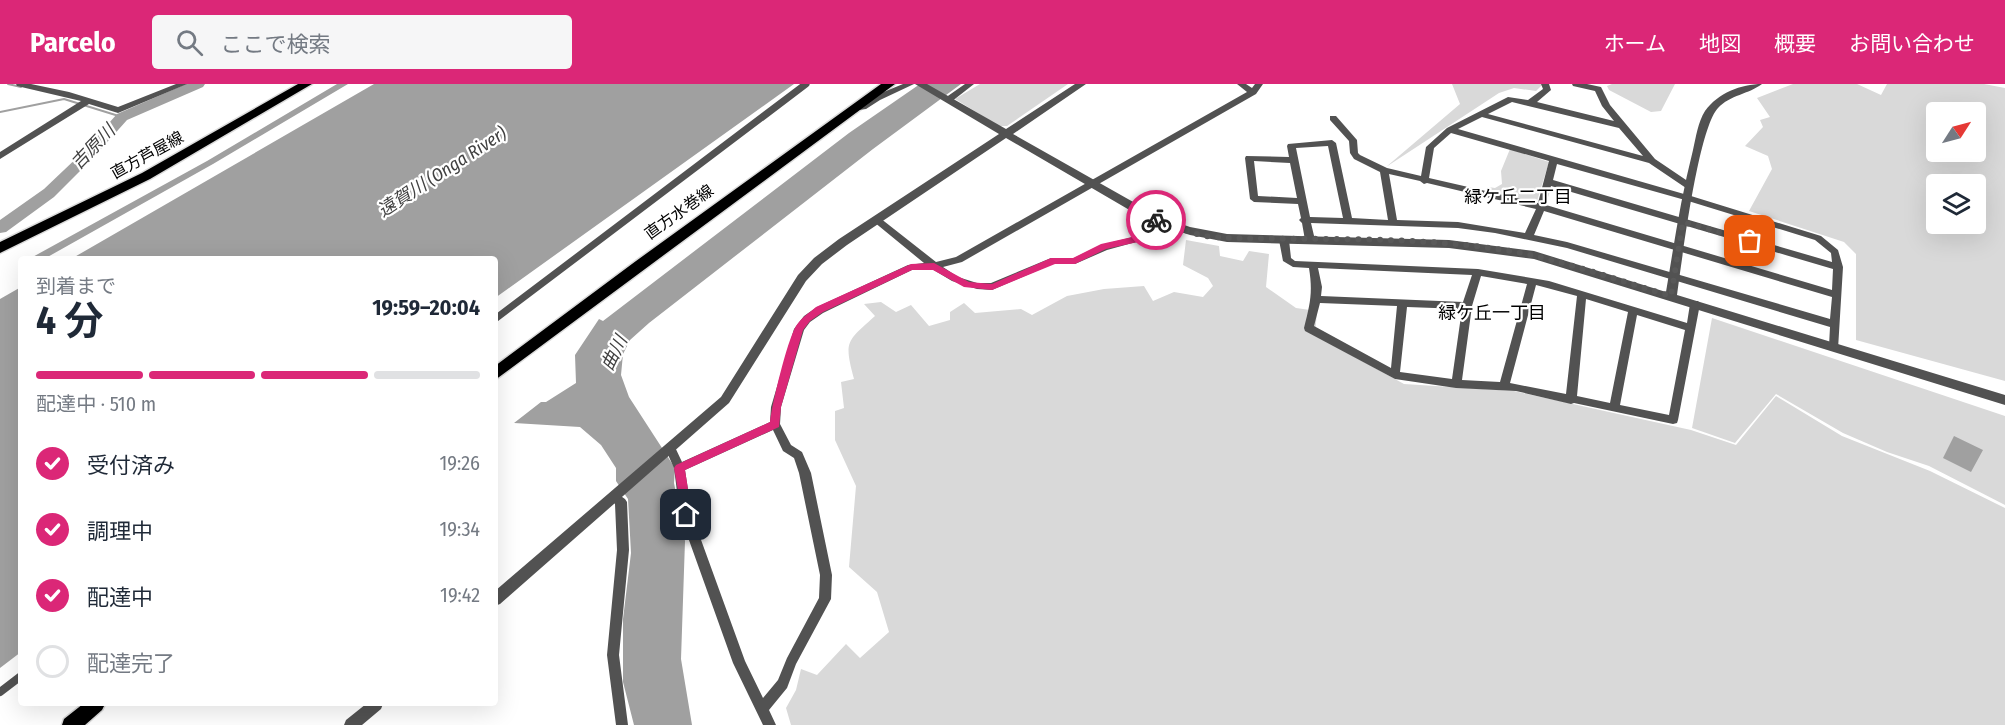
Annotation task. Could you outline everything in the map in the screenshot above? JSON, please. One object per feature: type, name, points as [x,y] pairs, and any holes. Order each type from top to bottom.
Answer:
[{"type":"main road","name":"直方芦屋線","points":[[0,248],[129,184],[306,84]]},
{"type":"main road","name":"直方水巻線","points":[[498,372],[856,106],[889,84]]},
{"type":"main road","points":[[71,725],[94,706]]},
{"type":"street","points":[[20,84],[89,100],[118,110],[183,84]]},
{"type":"street","points":[[498,317],[806,84]]},
{"type":"street","points":[[856,106],[863,107],[877,98],[910,84]]},
{"type":"street","points":[[921,84],[1005,135],[1154,219],[1203,236],[1449,244],[1504,250],[1564,263],[2005,400]]},
{"type":"street","points":[[947,99],[970,84]]},
{"type":"street","points":[[498,597],[725,400],[802,278],[818,261],[1081,84]]},
{"type":"street","points":[[1241,84],[1253,92]]},
{"type":"street","points":[[763,707],[783,684],[791,662],[825,599],[826,575],[805,474],[798,455],[787,447],[775,424],[776,407],[799,329],[807,319],[842,298],[911,267],[934,266],[959,260],[1253,92],[1259,84]]},
{"type":"street","points":[[1530,103],[1547,90],[1545,84]]},
{"type":"street","points":[[1576,84],[1598,90],[1620,125],[1652,161],[1689,186]]},
{"type":"street","points":[[1671,296],[1689,186],[1709,112],[1722,98],[1757,84]]},
{"type":"street","points":[[1424,181],[1430,147],[1450,130],[1511,99],[1620,125]]},
{"type":"street","points":[[0,156],[89,100]]},
{"type":"street","points":[[1479,114],[1652,161]]},
{"type":"street","points":[[1333,118],[1353,140],[1354,153],[1357,157],[1384,170],[1541,207],[1837,295]]},
{"type":"street","points":[[1450,130],[1818,238],[1835,252],[1838,267],[1833,324],[1834,346]]},
{"type":"street","points":[[1310,240],[1300,201],[1291,146],[1332,143],[1348,221]]},
{"type":"street","points":[[1293,160],[1249,158],[1254,199],[1300,201]]},
{"type":"street","points":[[1528,237],[1541,207],[1554,160]]},
{"type":"street","points":[[1384,170],[1393,223]]},
{"type":"street","points":[[1548,183],[1838,267]]},
{"type":"street","points":[[877,220],[934,266],[968,285],[992,287],[1048,262],[1075,261],[1104,246],[1144,237],[1154,219]]},
{"type":"street","points":[[1304,220],[1458,225],[1528,237],[1567,245],[1833,324]]},
{"type":"street","points":[[1284,240],[1286,259],[1293,264],[1478,272],[1532,281],[1689,327]]},
{"type":"street","points":[[1313,265],[1317,287],[1309,328],[1395,375],[1456,384],[1516,387],[1673,420],[1695,304]]},
{"type":"street","points":[[1456,384],[1467,306],[1478,272]]},
{"type":"street","points":[[1504,386],[1532,281]]},
{"type":"street","points":[[1571,400],[1582,295]]},
{"type":"street","points":[[1316,299],[1467,306]]},
{"type":"street","points":[[1395,375],[1402,303]]},
{"type":"street","points":[[1614,408],[1633,310]]},
{"type":"street","points":[[679,468],[775,424]]},
{"type":"street","points":[[668,450],[679,468],[686,515],[739,663],[771,725]]},
{"type":"street","points":[[616,495],[621,502],[623,550],[613,655],[622,725]]},
{"type":"street","points":[[0,692],[18,678]]},
{"type":"street","points":[[351,725],[374,706]]},
{"type":"shaded area","points":[[980,84],[1068,84],[1007,126],[999,126],[955,99]]},
{"type":"shaded area","points":[[1452,84],[1543,84],[1536,91],[1514,88],[1499,93],[1386,167],[1460,104]]},
{"type":"shaded area","points":[[1612,84],[1675,84],[1661,111],[1651,112],[1609,90],[1607,86]]},
{"type":"shaded area","points":[[1793,84],[1857,84],[1881,95],[1887,84],[1984,84],[2005,88],[2005,381],[1856,340],[1856,254],[1844,242],[1749,211],[1772,169],[1768,156],[1745,146],[1763,127],[1760,120],[1770,117],[1757,98]]},
{"type":"shaded area","points":[[1510,149],[1549,162],[1537,201],[1532,203],[1487,192],[1488,187],[1495,188],[1502,184],[1501,171]]},
{"type":"shaded area","points":[[1186,240],[1219,246],[1220,256],[1243,261],[1249,251],[1269,254],[1266,287],[1296,308],[1317,311],[1315,335],[1404,384],[1514,391],[1691,430],[1736,445],[1776,396],[1842,436],[1930,471],[2005,508],[2005,725],[791,725],[786,708],[796,690],[801,669],[817,675],[846,644],[860,658],[889,632],[877,592],[849,567],[856,486],[835,440],[835,411],[844,408],[841,382],[854,379],[849,357],[850,343],[858,331],[875,316],[864,304],[881,302],[896,312],[911,305],[929,326],[950,320],[950,312],[964,303],[975,313],[1021,309],[1032,315],[1067,296],[1104,289],[1144,286],[1153,301],[1174,292],[1203,297],[1213,286],[1208,278],[1183,265]]},
{"type":"shaded area","points":[[1712,318],[2005,416],[2005,505],[1929,466],[1887,452],[1843,433],[1776,394],[1735,443],[1692,428]]},
{"type":"water","points":[[337,84],[348,84],[213,164],[49,256],[34,256],[207,161]]},
{"type":"water","name":"遠賀川 (Onga River)","points":[[374,84],[794,84],[498,296],[498,256],[76,256]]},
{"type":"water","name":"曲川","points":[[920,84],[961,84],[873,149],[649,323],[630,340],[623,354],[621,375],[629,397],[675,468],[674,483],[685,541],[681,659],[692,725],[634,725],[623,682],[623,619],[631,553],[628,499],[616,481],[616,468],[601,445],[580,427],[514,423],[541,402],[546,402],[576,383],[575,355],[599,319],[603,321],[849,133]]},
{"type":"water","points":[[18,289],[18,654],[0,668],[0,299]]},
{"type":"water","points":[[1954,436],[1983,450],[1971,472],[1943,458]]},
{"type":"waterway","points":[[8,84],[21,87]]},
{"type":"waterway","name":"吉原川","points":[[0,228],[49,193],[89,154],[122,117],[198,84]]},
{"type":"waterway","points":[[0,112],[64,99],[122,117]]},
{"type":"way so far","points":[[1156,220],[1203,236],[1227,238],[1478,246],[1534,255],[1671,296],[1683,222],[1750,241]]},
{"type":"district","name":"緑ケ丘二丁目","points":[[1518,197]]},
{"type":"district","name":"緑ケ丘一丁目","points":[[1492,313]]},
{"type":"route","points":[[686,515],[679,468],[775,424],[776,407],[799,329],[807,319],[820,310],[911,267],[934,266],[968,285],[992,287],[1054,261],[1075,261],[1104,246],[1144,237],[1148,234],[1150,224],[1154,219],[1156,220]]}]
